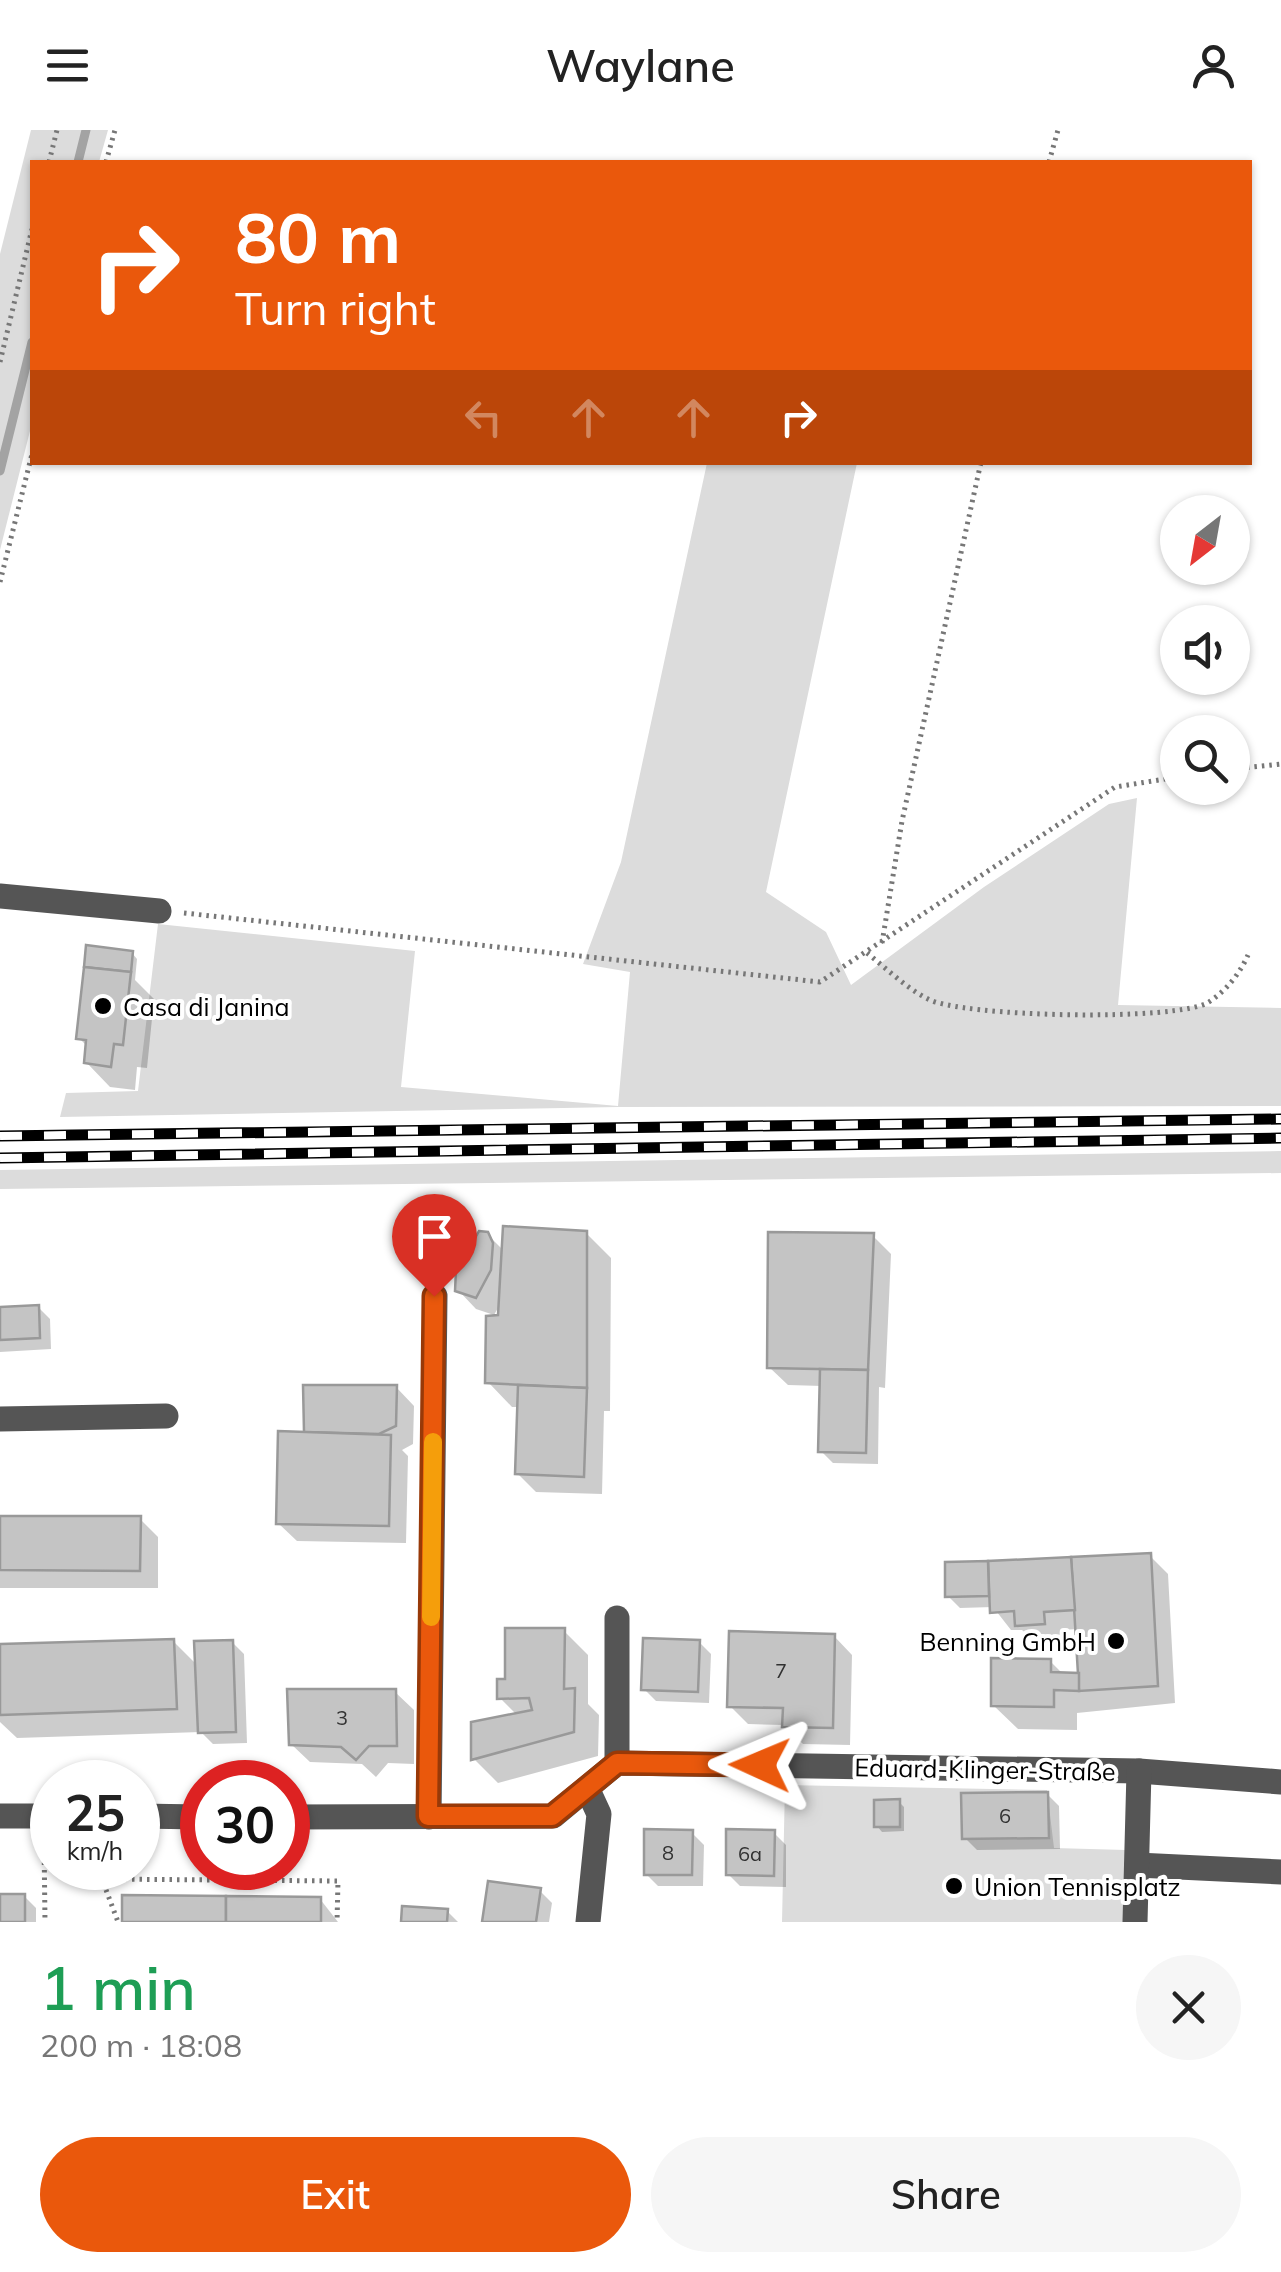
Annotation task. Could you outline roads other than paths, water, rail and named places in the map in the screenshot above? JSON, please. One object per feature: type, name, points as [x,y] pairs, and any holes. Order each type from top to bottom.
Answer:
[{"type":"street","points":[[0,896],[159,911]]},
{"type":"street","points":[[428,1816],[434,1296]]},
{"type":"street","points":[[0,1419],[166,1416]]},
{"type":"street","points":[[310,1817],[552,1816],[617,1763],[618,1618]]},
{"type":"street","name":"Eduard-Klinger-Straße","points":[[617,1763],[1139,1771],[1281,1782]]},
{"type":"street","points":[[1135,1922],[1139,1771]]},
{"type":"street","points":[[587,1788],[599,1814],[588,1922]]},
{"type":"street","points":[[0,1816],[30,1816]]},
{"type":"street","points":[[1136,1865],[1281,1872]]},
{"type":"waterway","points":[[78,160],[86,130]]},
{"type":"waterway","points":[[0,471],[30,350]]},
{"type":"railway","points":[[0,1136],[1281,1119]]},
{"type":"railway","points":[[0,1158],[1281,1138]]},
{"type":"place","name":"Casa di Janina","points":[[103,1006]]},
{"type":"place","name":"Benning GmbH","points":[[1116,1641]]},
{"type":"place","name":"Union Tennisplatz","points":[[954,1886]]}]
